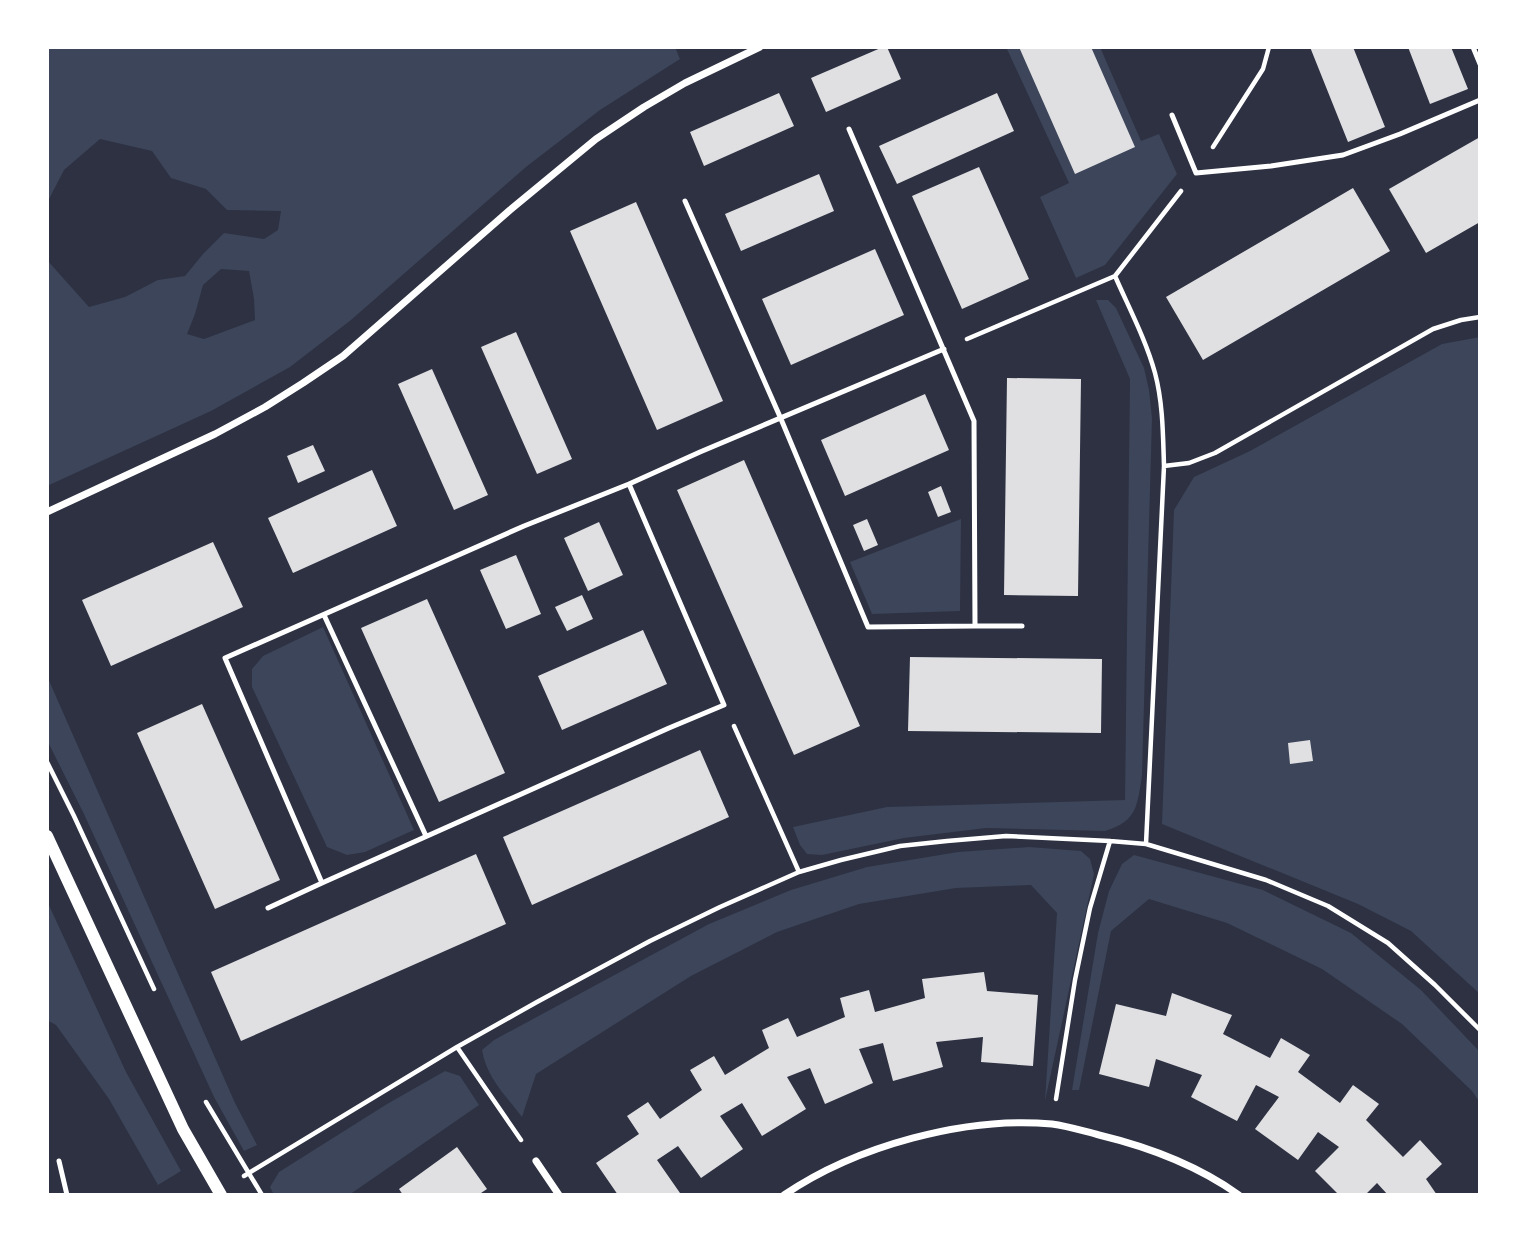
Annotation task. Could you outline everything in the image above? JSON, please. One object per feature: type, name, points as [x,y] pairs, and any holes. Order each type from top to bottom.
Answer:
[{"type":"street","points":[[47,512],[215,435],[303,383],[343,356],[596,139],[685,83],[760,47]]},
{"type":"street","points":[[47,836],[183,1129],[218,1194]]},
{"type":"street","points":[[784,1195],[837,1164],[886,1145],[942,1132],[997,1124],[1052,1124],[1133,1143],[1186,1163],[1239,1195]]},
{"type":"street","points":[[536,1161],[559,1195]]},
{"type":"lane","points":[[1473,47],[1480,64]]},
{"type":"lane","points":[[1172,116],[1195,173],[1271,166],[1343,155],[1480,100]]},
{"type":"lane","points":[[849,129],[974,421],[975,626]]},
{"type":"lane","points":[[685,201],[868,628],[1022,626]]},
{"type":"lane","points":[[322,883],[225,658],[524,526],[944,349]]},
{"type":"lane","points":[[268,908],[724,705],[629,484]]},
{"type":"lane","points":[[324,615],[426,836]]},
{"type":"lane","points":[[59,1161],[66,1195]]},
{"type":"path","points":[[944,349],[1115,276],[1195,173],[1263,69],[1269,47]]},
{"type":"path","points":[[1115,276],[1155,372],[1162,410],[1164,466],[1146,844]]},
{"type":"path","points":[[1164,466],[1189,463],[1214,453],[1433,329],[1480,317]]},
{"type":"path","points":[[724,705],[799,872]]},
{"type":"path","points":[[47,762],[159,1001]]},
{"type":"path","points":[[218,1194],[248,1173],[457,1047],[650,941],[799,872],[900,846],[1006,836],[1146,844],[1266,880],[1328,906],[1388,943],[1480,1030]]},
{"type":"path","points":[[1052,1124],[1075,980],[1090,908],[1110,841]]},
{"type":"path","points":[[457,1047],[536,1161]]},
{"type":"path","points":[[204,1100],[262,1195]]},
{"type":"shaded area","points":[[47,47],[675,47],[680,59],[600,110],[526,167],[351,320],[290,367],[211,411],[47,486],[47,260],[89,307],[125,297],[158,280],[185,276],[224,233],[264,239],[278,230],[281,211],[227,210],[206,189],[171,178],[152,151],[100,139],[64,170],[47,203]],"holes":[[[221,269],[249,271],[255,320],[204,339],[187,334],[203,285]]]},
{"type":"shaded area","points":[[1006,47],[1100,47],[1141,141],[1159,134],[1177,174],[1105,265],[1076,278],[1040,197],[1069,183]]},
{"type":"shaded area","points":[[1096,300],[1108,300],[1116,308],[1144,368],[1152,418],[1142,776],[1134,811],[1124,822],[1105,831],[986,828],[904,838],[822,855],[807,854],[793,827],[887,807],[1125,800],[1130,379]]},
{"type":"shaded area","points":[[1480,337],[1480,994],[1411,931],[1358,904],[1162,824],[1174,510],[1194,477],[1250,451],[1442,344]]},
{"type":"shaded area","points":[[961,519],[960,611],[872,614],[850,562]]},
{"type":"shaded area","points":[[323,627],[414,830],[365,852],[347,855],[327,847],[252,687],[252,669],[263,656]]},
{"type":"shaded area","points":[[47,676],[235,1103],[257,1145],[244,1151],[214,1097],[83,812],[47,740]]},
{"type":"shaded area","points":[[1029,847],[1081,851],[1090,859],[1094,874],[1045,1101],[1057,913],[1031,885],[956,888],[859,904],[777,932],[691,976],[536,1074],[522,1117],[498,1086],[484,1060],[482,1050],[494,1040],[709,924],[791,890],[867,867],[958,852]]},
{"type":"shaded area","points":[[1134,855],[1263,890],[1351,933],[1421,990],[1480,1052],[1480,1103],[1472,1091],[1402,1024],[1322,969],[1227,923],[1149,899],[1111,931],[1079,1090],[1072,1090],[1098,933],[1109,891],[1122,864]]},
{"type":"shaded area","points":[[47,901],[126,1072],[181,1171],[158,1185],[109,1099],[56,1025],[47,1020]]},
{"type":"shaded area","points":[[445,1071],[460,1076],[479,1105],[349,1195],[274,1195],[270,1187],[279,1172]]},
{"type":"building","points":[[887,47],[901,79],[826,112],[811,78]]},
{"type":"building","points":[[1019,47],[1091,47],[1135,147],[1075,174]]},
{"type":"building","points":[[1310,47],[1353,47],[1385,127],[1348,142]]},
{"type":"building","points":[[1408,47],[1451,47],[1468,89],[1430,104]]},
{"type":"building","points":[[779,93],[794,126],[704,166],[690,132]]},
{"type":"building","points":[[997,93],[1014,131],[897,184],[879,146]]},
{"type":"building","points":[[1480,137],[1480,222],[1426,253],[1389,189]]},
{"type":"building","points":[[979,167],[1029,279],[962,309],[912,196]]},
{"type":"building","points":[[819,174],[834,211],[741,251],[725,214]]},
{"type":"building","points":[[1353,188],[1390,251],[1203,360],[1166,297]]},
{"type":"building","points":[[636,202],[723,401],[657,430],[570,231]]},
{"type":"building","points":[[875,249],[904,315],[791,365],[762,299]]},
{"type":"building","points":[[516,332],[572,459],[537,474],[481,347]]},
{"type":"building","points":[[432,369],[488,495],[454,510],[398,384]]},
{"type":"building","points":[[1007,378],[1081,379],[1078,596],[1004,595]]},
{"type":"building","points":[[925,394],[949,450],[845,496],[821,440]]},
{"type":"building","points":[[313,445],[325,471],[298,483],[287,456]]},
{"type":"building","points":[[744,460],[860,726],[794,755],[677,490]]},
{"type":"building","points":[[372,470],[397,526],[293,573],[268,518]]},
{"type":"building","points":[[941,486],[951,512],[938,517],[928,492]]},
{"type":"building","points":[[867,519],[878,545],[864,551],[853,525]]},
{"type":"building","points":[[599,522],[623,575],[588,591],[564,538]]},
{"type":"building","points":[[213,542],[243,607],[111,666],[82,600]]},
{"type":"building","points":[[516,555],[541,614],[506,629],[480,570]]},
{"type":"building","points":[[582,595],[593,619],[567,631],[555,607]]},
{"type":"building","points":[[427,599],[505,773],[439,802],[361,628]]},
{"type":"building","points":[[643,630],[667,684],[562,730],[538,676]]},
{"type":"building","points":[[910,657],[1102,659],[1101,733],[908,731]]},
{"type":"building","points":[[202,704],[280,880],[215,909],[137,733]]},
{"type":"building","points":[[1310,740],[1313,761],[1290,764],[1288,743]]},
{"type":"building","points":[[700,750],[729,817],[532,905],[503,837]]},
{"type":"building","points":[[476,854],[506,924],[241,1041],[211,972]]},
{"type":"building","points":[[984,972],[987,991],[1038,995],[1033,1066],[981,1062],[983,1037],[936,1042],[943,1067],[893,1081],[883,1043],[859,1049],[873,1083],[825,1104],[810,1068],[787,1077],[806,1109],[762,1136],[742,1103],[720,1116],[743,1149],[701,1178],[678,1146],[657,1160],[680,1193],[678,1195],[618,1195],[596,1163],[639,1134],[627,1116],[648,1102],[660,1119],[702,1090],[690,1070],[714,1056],[725,1075],[769,1048],[762,1030],[788,1018],[797,1037],[845,1017],[840,998],[869,990],[875,1012],[925,998],[922,979]]},
{"type":"building","points":[[1172,993],[1232,1015],[1223,1034],[1270,1058],[1281,1038],[1310,1055],[1298,1072],[1340,1103],[1353,1085],[1379,1104],[1366,1120],[1403,1157],[1420,1140],[1442,1164],[1426,1179],[1437,1195],[1388,1195],[1377,1183],[1365,1195],[1339,1195],[1315,1171],[1339,1147],[1318,1132],[1298,1160],[1255,1129],[1279,1097],[1256,1085],[1237,1121],[1191,1097],[1202,1075],[1156,1059],[1149,1087],[1099,1074],[1116,1004],[1166,1016]]},
{"type":"building","points":[[457,1147],[487,1189],[478,1195],[403,1195],[399,1189]]}]
